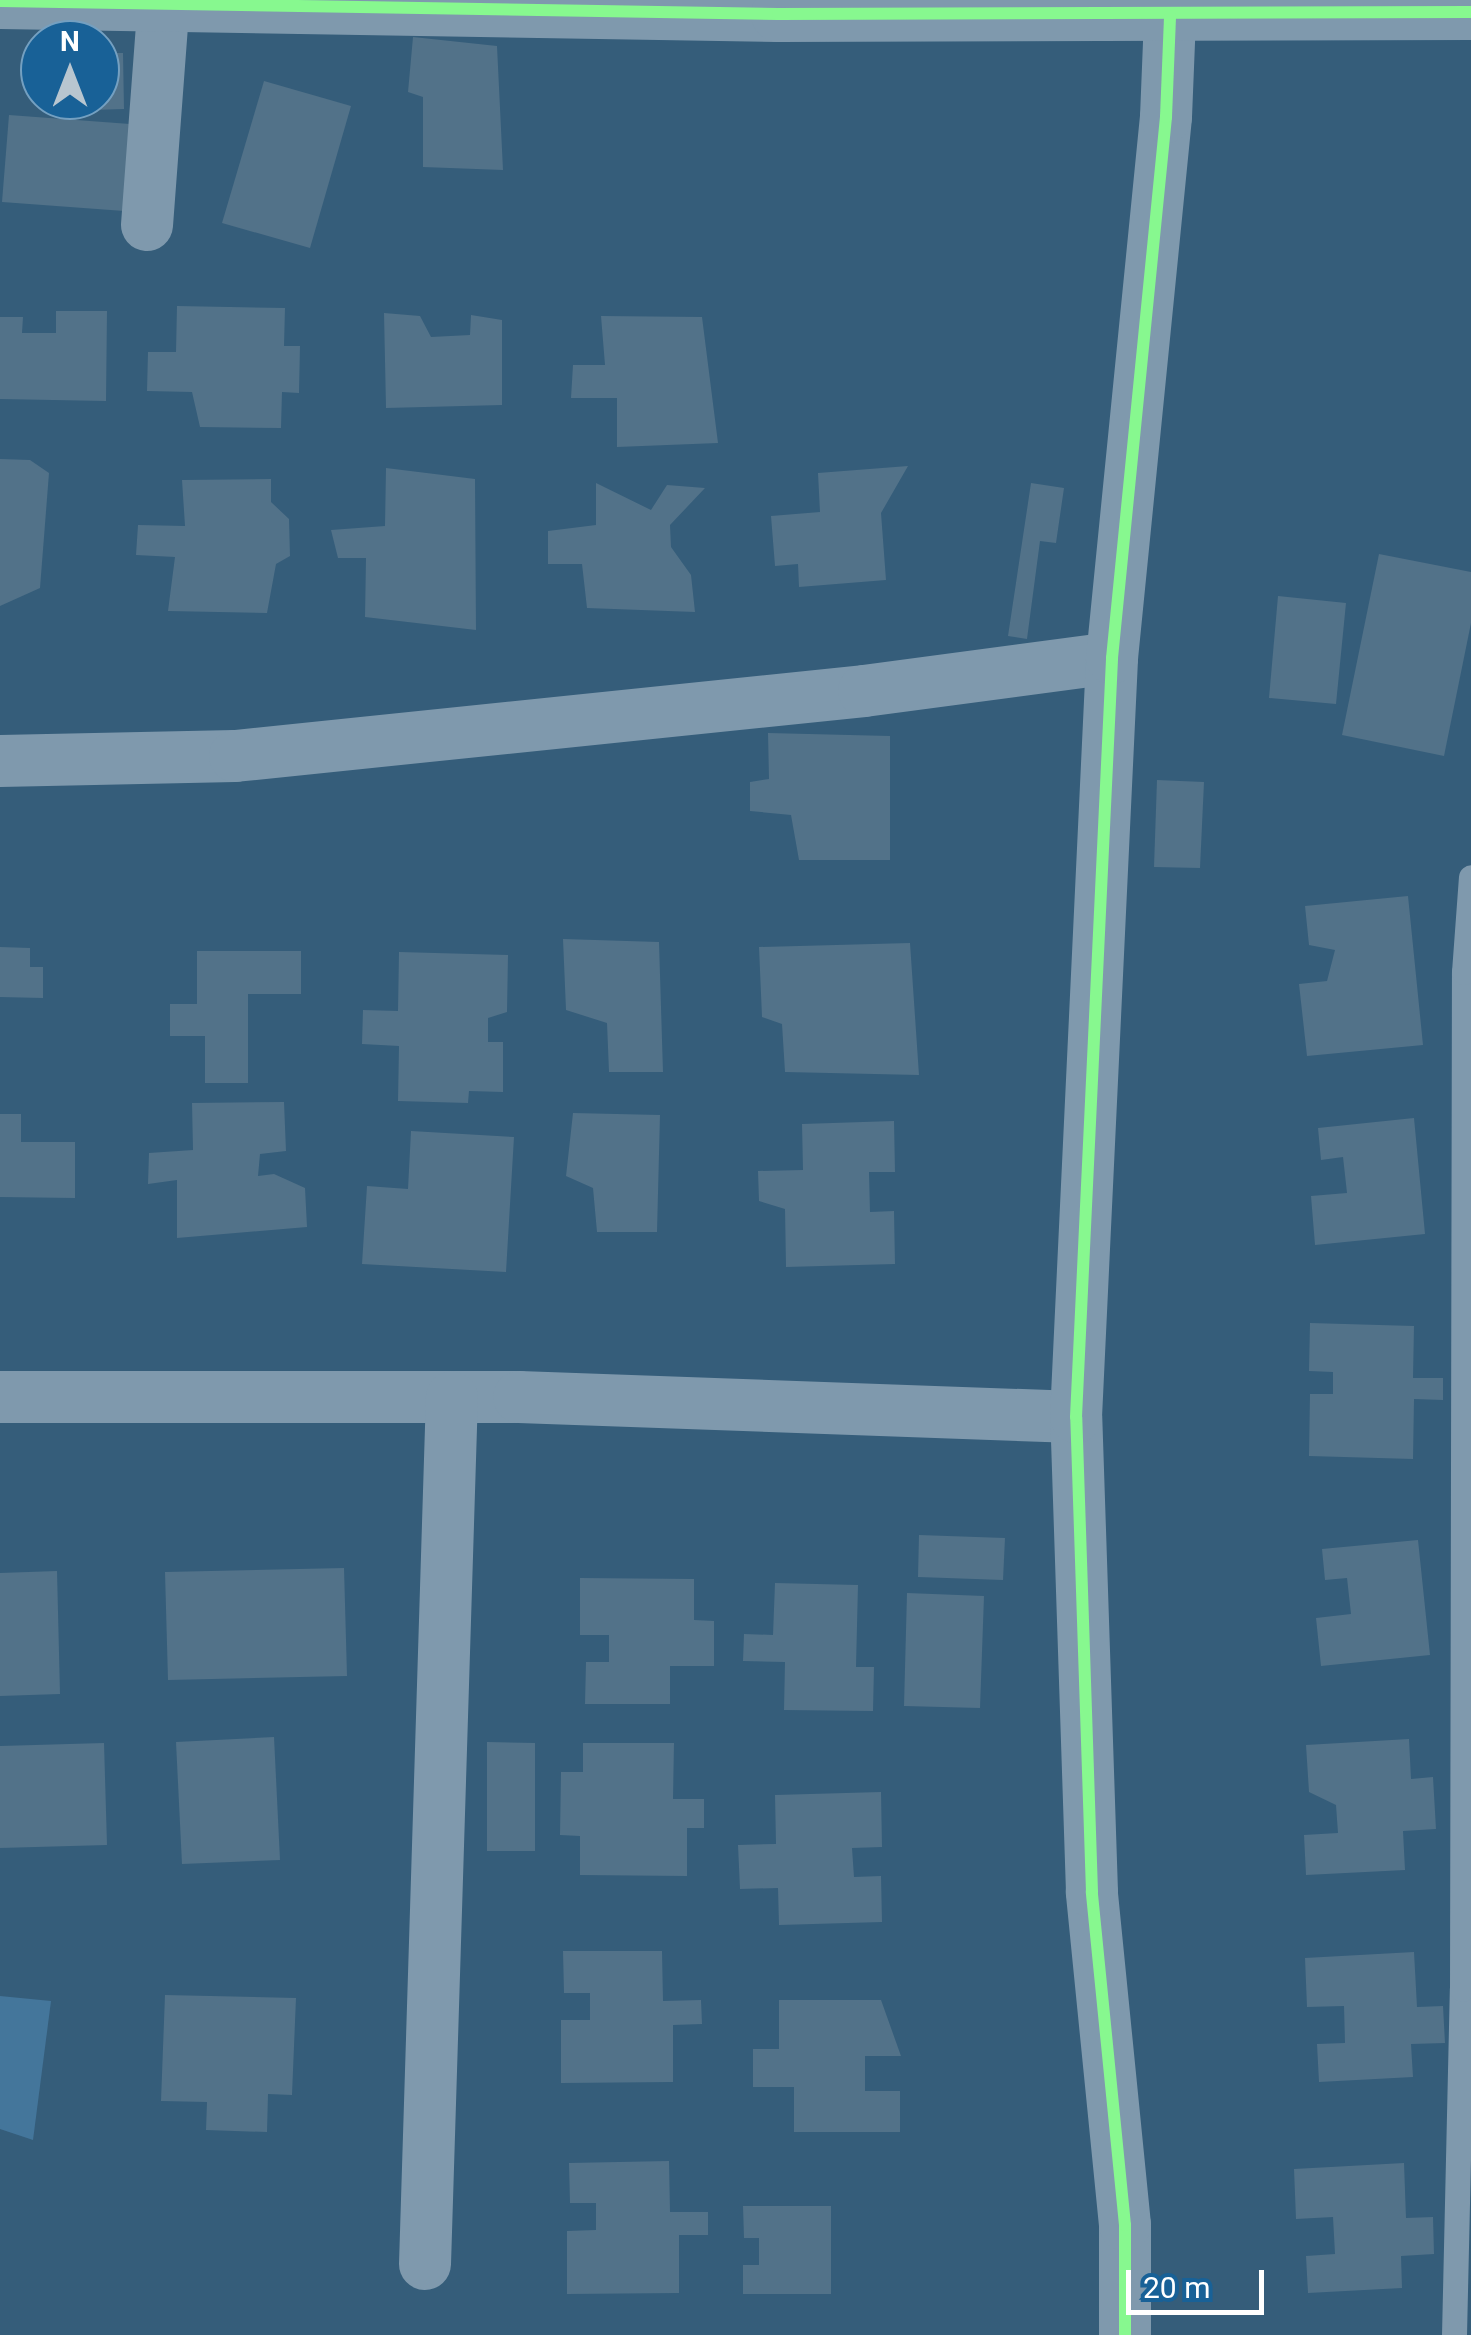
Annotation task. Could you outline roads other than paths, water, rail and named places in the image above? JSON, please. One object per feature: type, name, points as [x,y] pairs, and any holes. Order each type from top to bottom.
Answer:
[{"type":"street","points":[[0,1],[778,7],[1170,16],[1471,12]]},
{"type":"street","points":[[147,226],[164,1]]},
{"type":"street","points":[[1125,2335],[1125,2225],[1092,1892],[1076,1418],[1112,658],[1166,117],[1170,16]]},
{"type":"street","points":[[0,761],[235,756],[864,691],[1112,658]]},
{"type":"street","points":[[0,1397],[452,1397],[1076,1418]]},
{"type":"street","points":[[425,2264],[452,1397]]},
{"type":"lane","points":[[1454,2335],[1462,1989],[1464,972],[1471,877]]},
{"type":"water","points":[[0,1996],[51,2001],[33,2140],[0,2129]]}]
